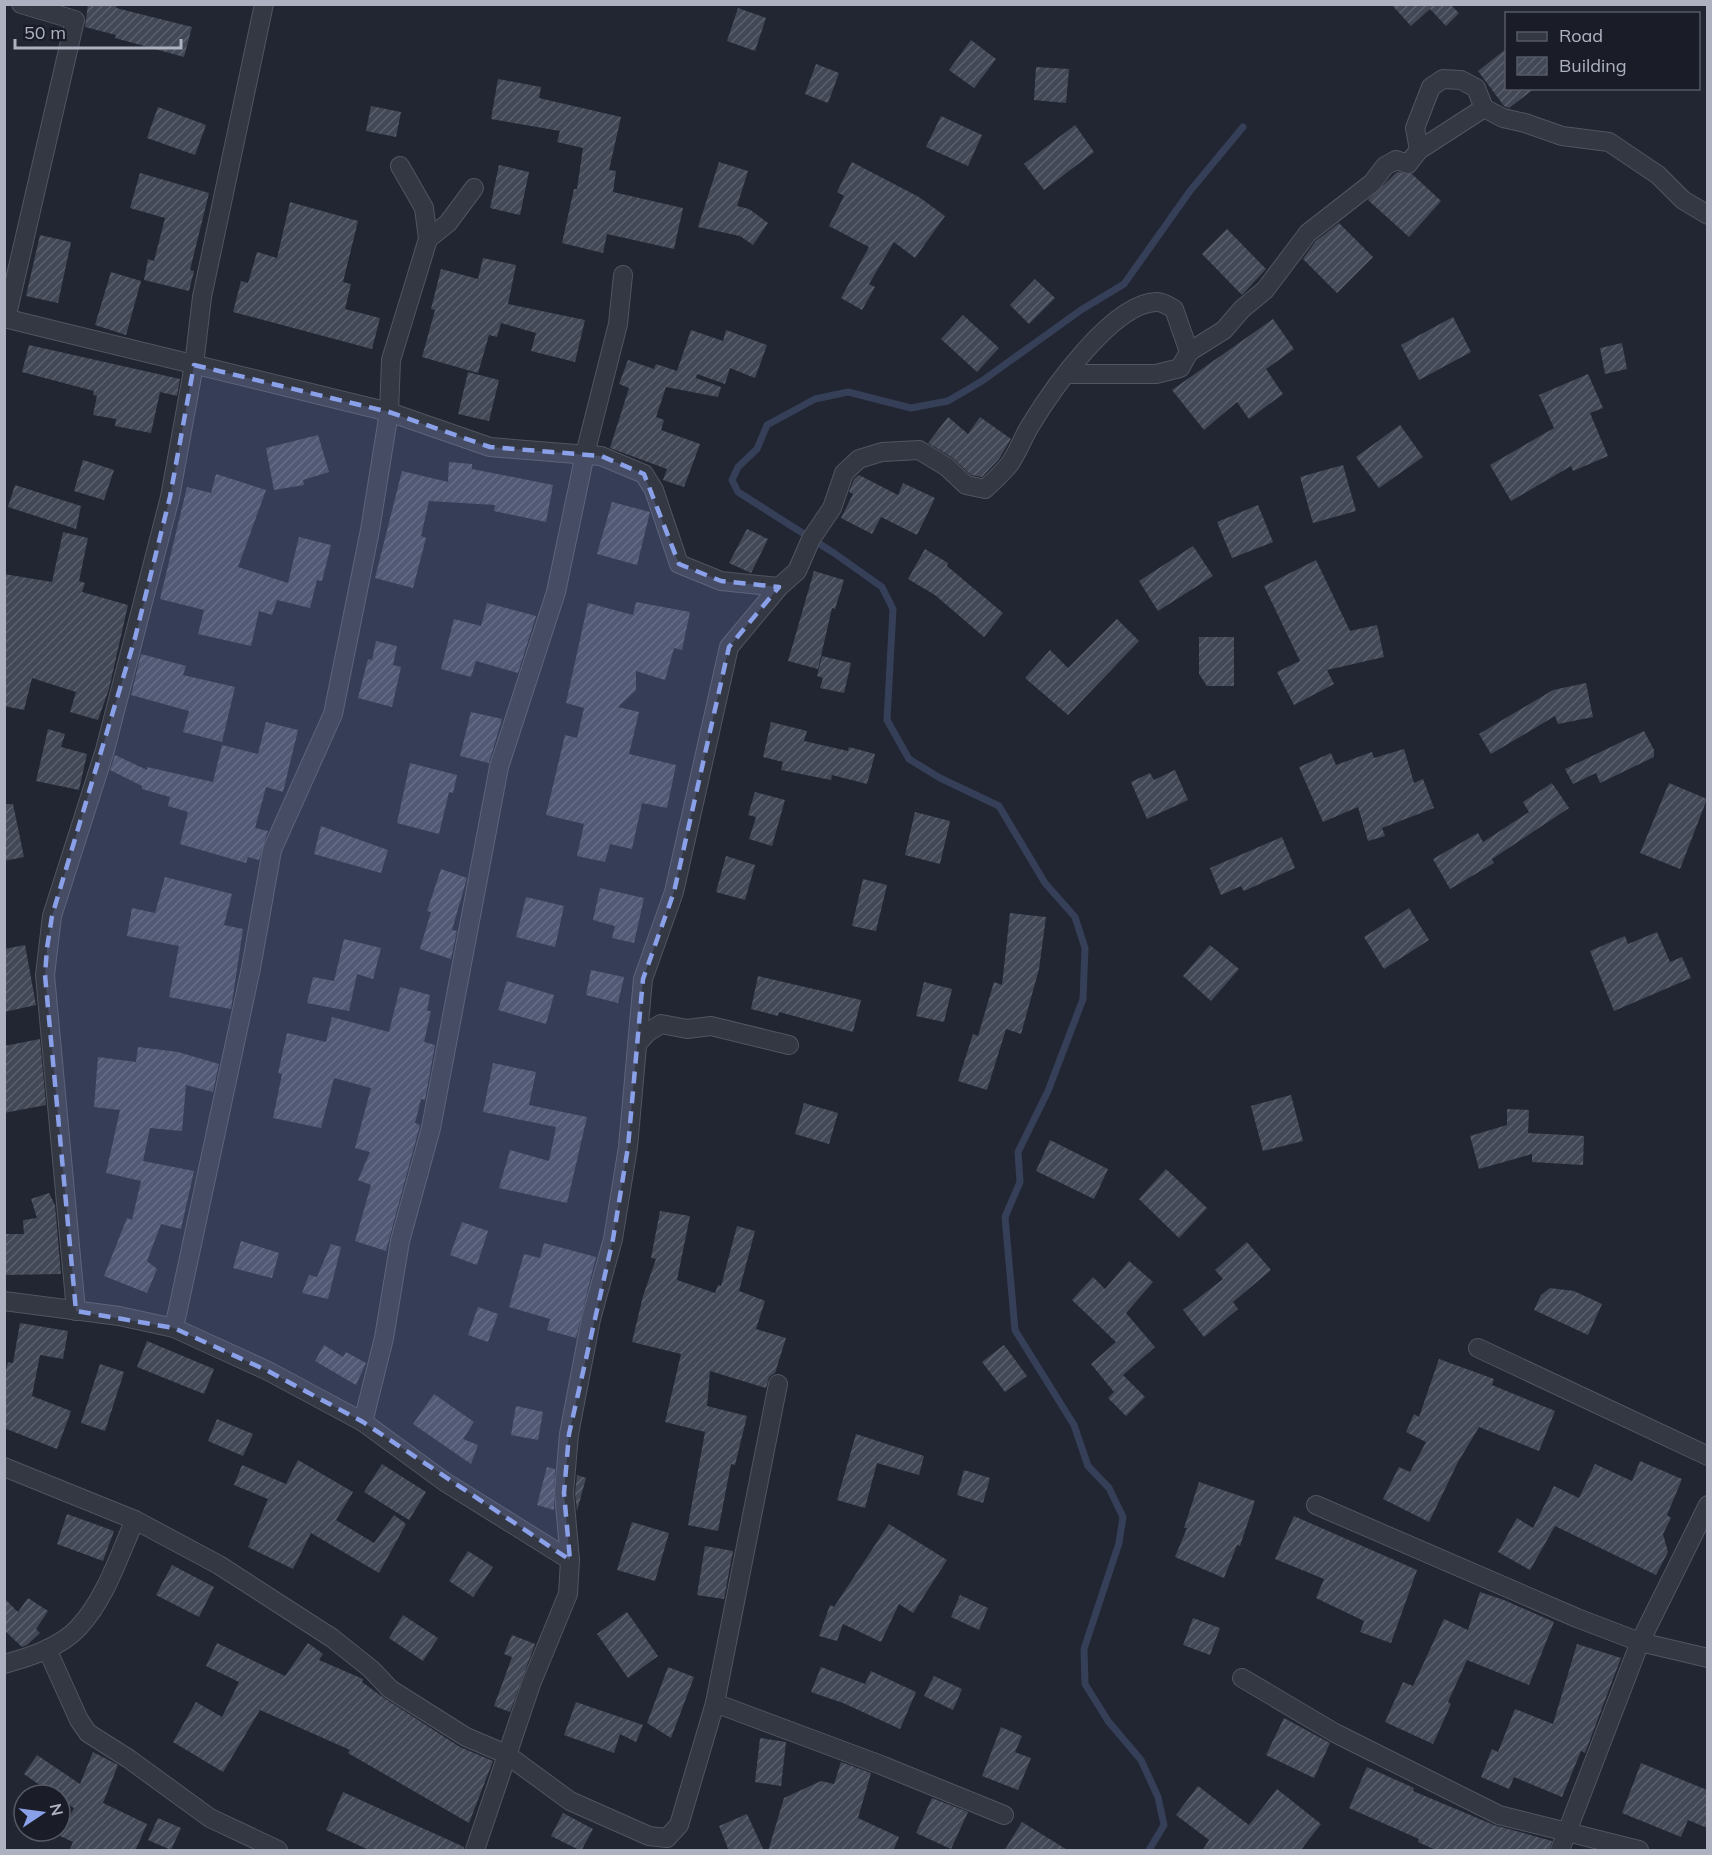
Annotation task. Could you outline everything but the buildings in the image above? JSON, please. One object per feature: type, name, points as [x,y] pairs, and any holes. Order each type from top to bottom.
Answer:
[{"type":"street","points":[[21,4],[77,12],[5,319],[389,412],[490,447],[600,456],[644,474],[654,490],[679,564],[721,581],[779,587]]},
{"type":"street","points":[[76,1311],[45,975],[47,948],[52,916],[105,750],[170,497],[194,365],[202,297],[264,4]]},
{"type":"street","points":[[1419,150],[1415,128],[1431,87],[1443,79],[1461,80],[1476,88],[1484,108],[1503,118],[1562,136],[1609,142],[1658,175],[1683,200],[1707,215]]},
{"type":"street","points":[[1067,374],[1156,374],[1180,368],[1190,352],[1224,330],[1242,309],[1265,290],[1308,233],[1372,183],[1385,166],[1396,160],[1408,164],[1419,150],[1484,108]]},
{"type":"street","points":[[174,1328],[251,968],[272,850],[333,714],[370,530],[389,412],[391,360],[428,239],[424,208],[400,166]]},
{"type":"street","points":[[428,239],[448,223],[474,188]]},
{"type":"street","points":[[363,1422],[384,1338],[400,1241],[431,1128],[500,767],[556,592],[585,454],[618,324],[623,275]]},
{"type":"street","points":[[476,1851],[506,1754],[531,1684],[568,1594],[570,1560],[564,1493],[568,1434],[591,1319],[613,1239],[628,1147],[643,980],[674,892],[729,647],[779,587],[797,571],[814,536],[832,508],[844,473],[859,459],[882,452],[919,450],[947,467],[966,485],[985,489],[1008,466],[1031,424],[1092,340],[1108,326],[1145,304],[1160,302],[1174,309],[1190,352]]},
{"type":"street","points":[[637,1044],[648,1032],[661,1024],[687,1029],[711,1026],[789,1045]]},
{"type":"street","points":[[4,1301],[119,1316],[174,1328],[268,1371],[363,1422],[445,1482],[570,1560]]},
{"type":"street","points":[[1478,1348],[1707,1456]]},
{"type":"street","points":[[4,1467],[135,1520],[219,1565],[332,1638],[370,1669],[390,1689],[466,1737],[506,1754],[570,1801],[670,1844],[679,1825],[716,1703],[778,1384]]},
{"type":"street","points":[[1316,1505],[1509,1591],[1640,1642],[1707,1658]]},
{"type":"street","points":[[1560,1851],[1640,1642],[1707,1505]]},
{"type":"street","points":[[4,1664],[47,1650],[79,1628],[105,1588],[135,1520]]},
{"type":"street","points":[[47,1650],[79,1720],[88,1733],[129,1759],[210,1818],[278,1851]]},
{"type":"street","points":[[1242,1678],[1335,1733],[1499,1815],[1639,1851]]},
{"type":"street","points":[[716,1703],[881,1765],[1004,1815]]},
{"type":"highlighted area","points":[[194,365],[389,412],[490,447],[601,456],[644,474],[679,564],[721,581],[779,587],[729,647],[674,892],[643,979],[628,1147],[613,1239],[569,1434],[564,1493],[570,1560],[363,1422],[268,1371],[174,1328],[76,1311],[45,975],[47,948],[52,916],[135,638],[170,497]]},
{"type":"waterway","points":[[1149,1850],[1164,1825],[1158,1797],[1141,1760],[1108,1721],[1085,1684],[1084,1649],[1119,1543],[1123,1517],[1109,1488],[1088,1466],[1074,1425],[1015,1330],[1005,1217],[1020,1182],[1018,1152],[1048,1091],[1083,999],[1085,948],[1075,917],[1045,883],[999,806],[940,778],[909,759],[887,720],[893,609],[882,587],[834,553],[738,492],[732,480],[738,467],[757,449],[767,425],[815,399],[848,392],[911,408],[948,401],[982,381],[1081,310],[1124,284],[1190,191],[1243,127]]}]
